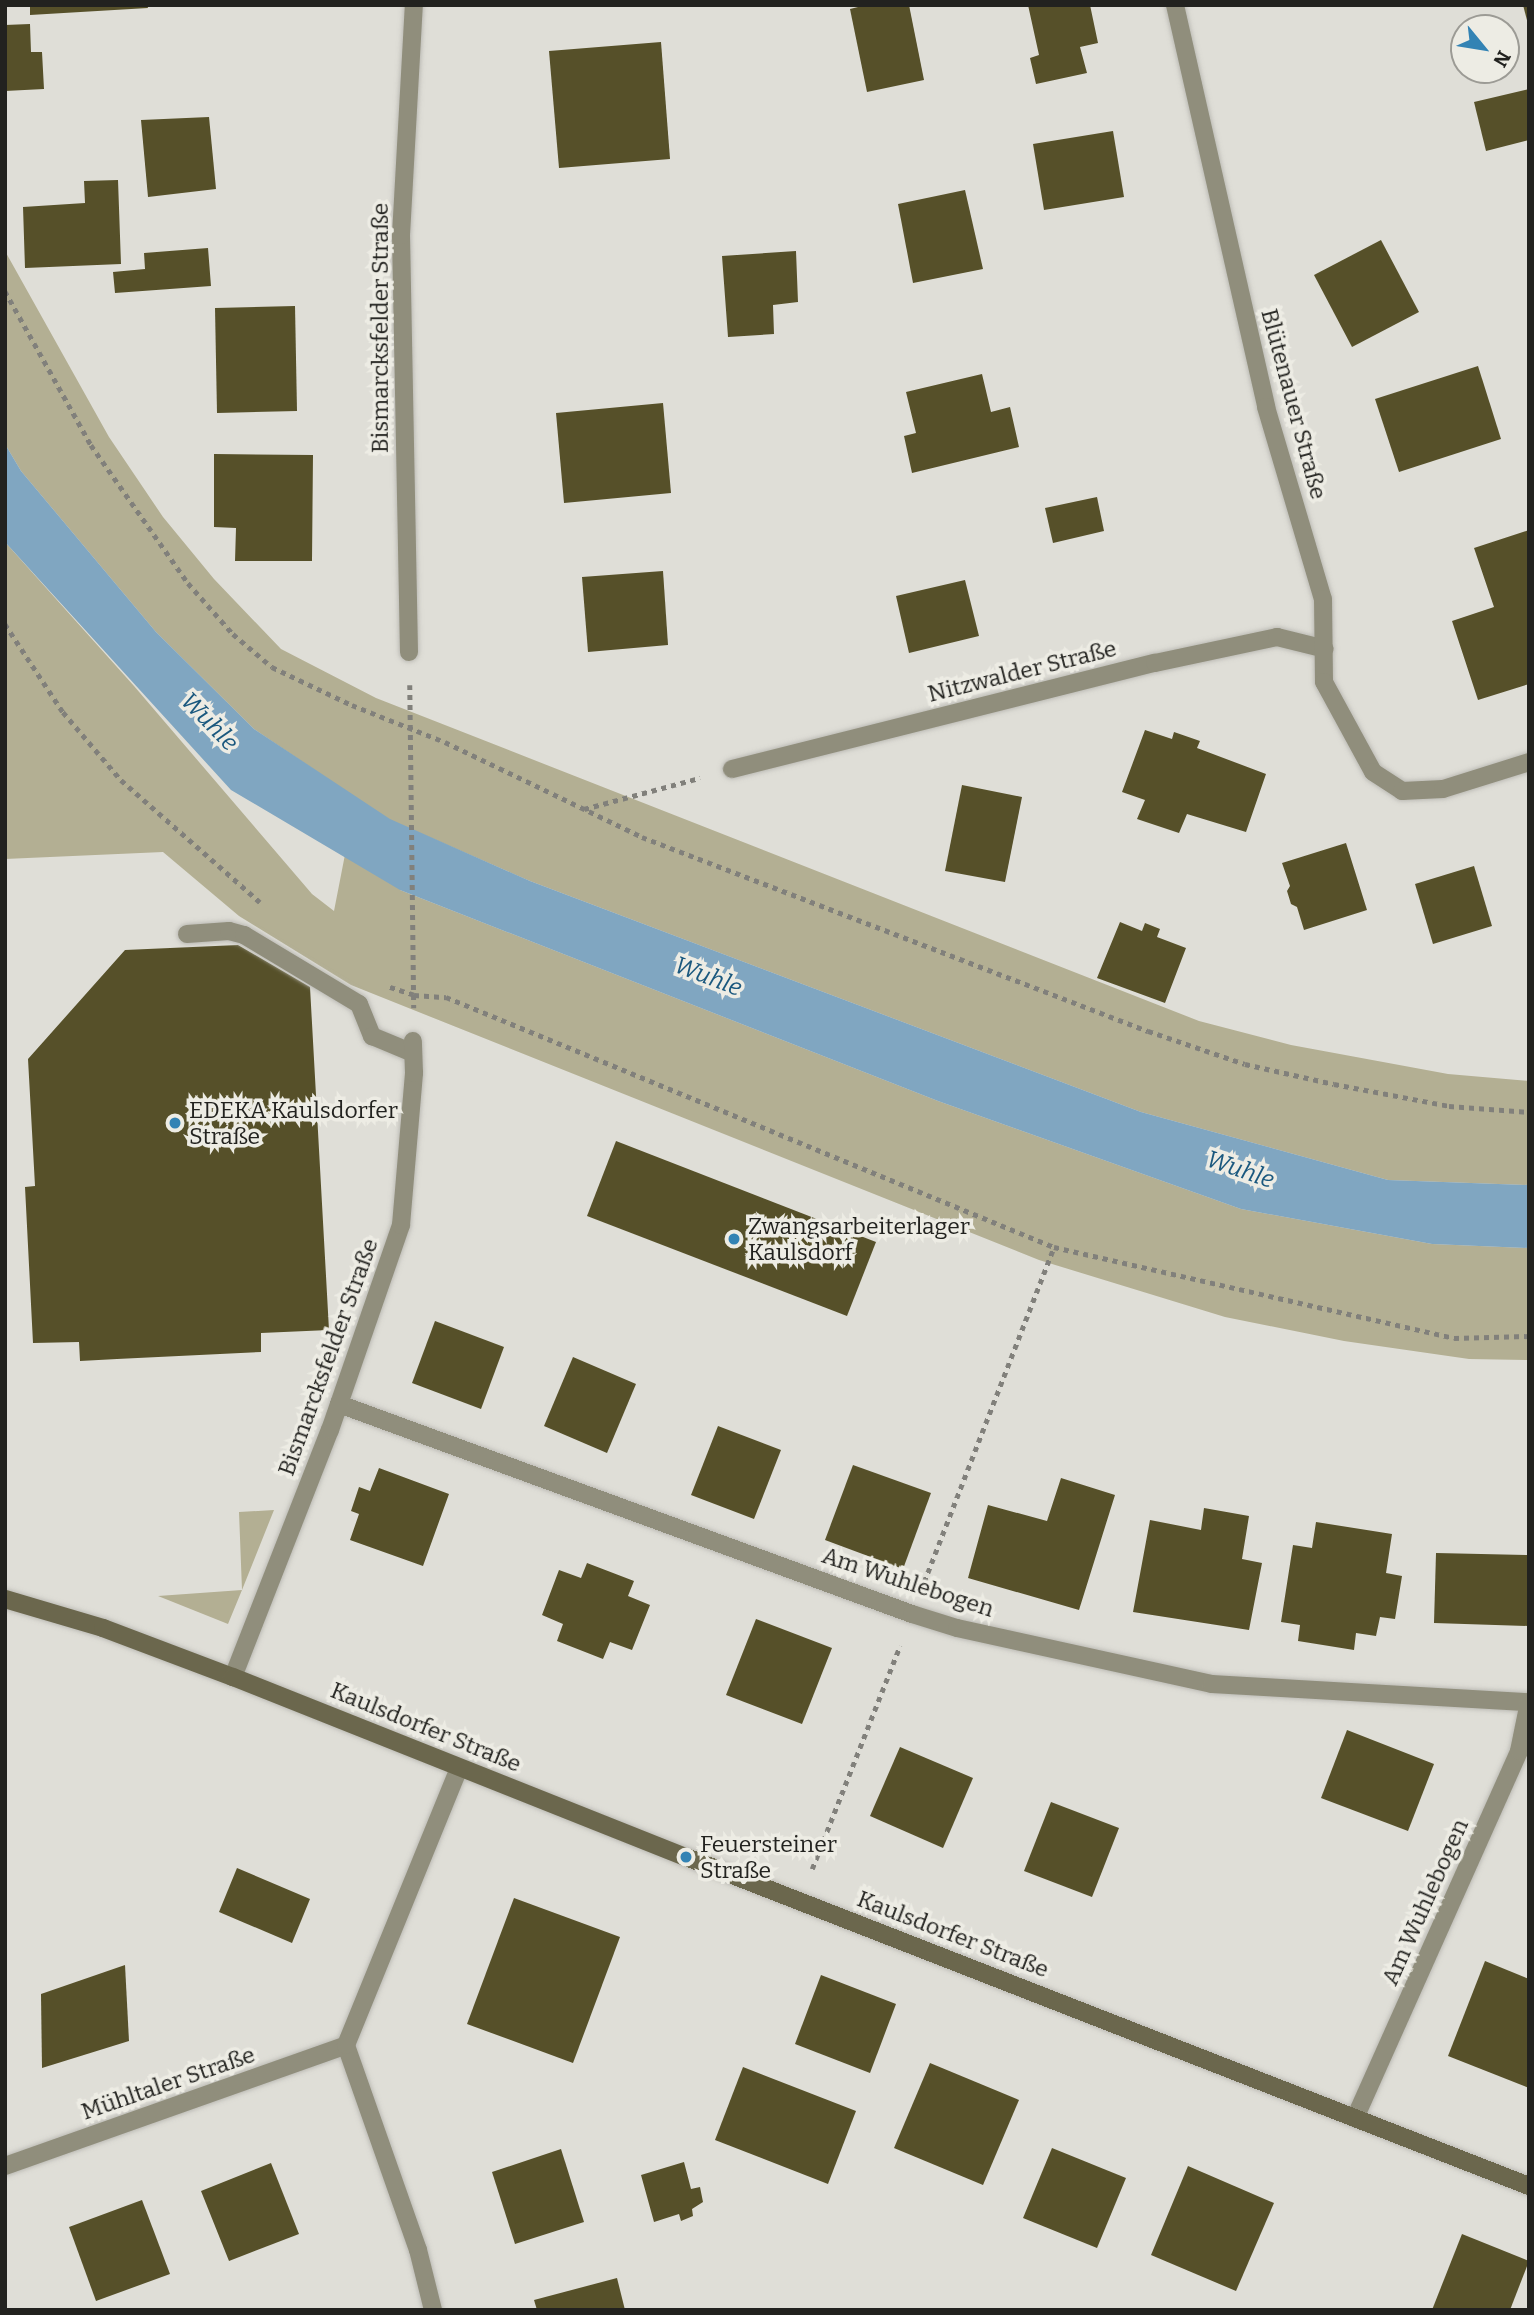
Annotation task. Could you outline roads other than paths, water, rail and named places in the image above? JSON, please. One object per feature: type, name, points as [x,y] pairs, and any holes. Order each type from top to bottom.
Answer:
[{"type":"main road","name":"Kaulsdorfer Straße","points":[[5,1599],[103,1628],[233,1677],[1529,2186]]},
{"type":"street","name":"Bismarcksfelder Straße","points":[[409,652],[401,235],[414,5]]},
{"type":"street","name":"Blütenauer Straße","points":[[1175,5],[1266,407],[1323,599],[1324,682],[1373,772],[1402,791],[1443,789],[1529,762]]},
{"type":"street","name":"Nitzwalder Straße","points":[[732,769],[1155,663],[1277,638],[1325,649]]},
{"type":"street","name":"Bismarcksfelder Straße","points":[[187,934],[229,931],[244,935],[359,1004],[372,1036],[413,1047],[401,1225],[339,1404],[233,1677]]},
{"type":"street","name":"Am Wuhlebogen","points":[[339,1404],[912,1614],[957,1628],[1212,1684],[1528,1702],[1519,1751],[1355,2119]]},
{"type":"street","points":[[433,2310],[418,2250],[346,2045],[459,1768]]},
{"type":"street","name":"Mühltaler Straße","points":[[5,2166],[346,2045]]},
{"type":"water","name":"Wuhle","points":[[5,444],[21,471],[156,632],[254,729],[390,819],[530,881],[1141,1112],[1388,1180],[1529,1185],[1529,1248],[1432,1244],[1241,1209],[938,1101],[400,890],[231,790],[5,542]]},
{"type":"place","name":"EDEKA Kaulsdorfer Straße","points":[[175,1123]]},
{"type":"place","name":"Zwangsarbeiterlager Kaulsdorf","points":[[734,1239]]},
{"type":"place","name":"Feuersteiner Straße","points":[[686,1857]]}]
